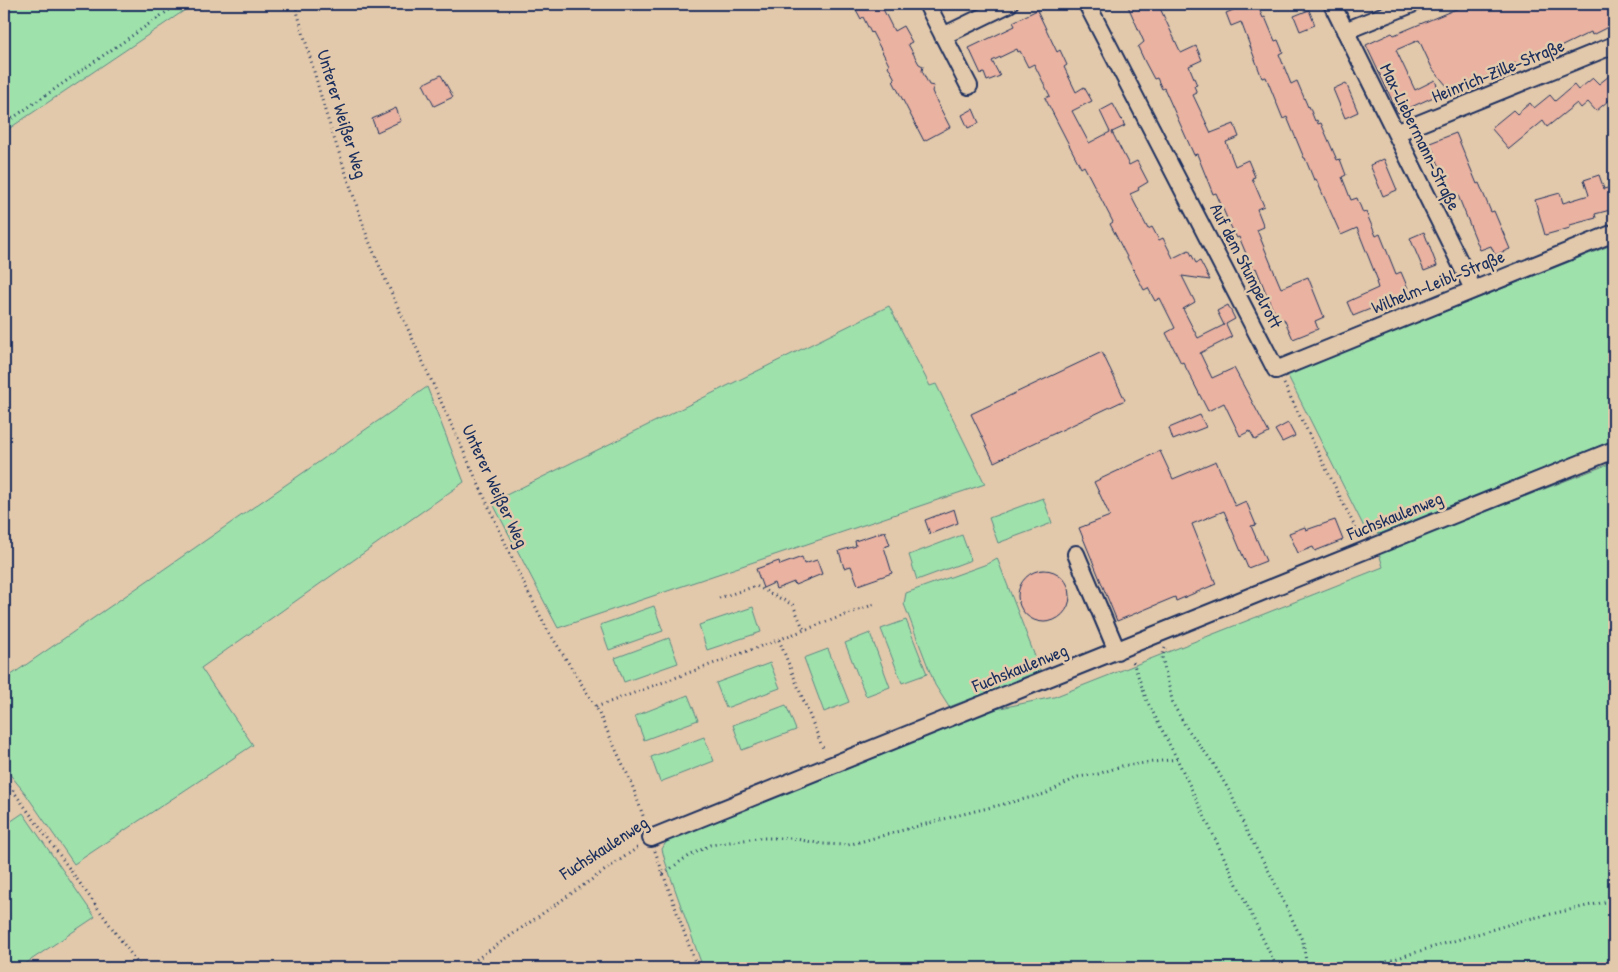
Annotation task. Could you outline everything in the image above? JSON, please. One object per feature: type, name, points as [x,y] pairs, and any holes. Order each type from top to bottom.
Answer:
[{"type":"street","points":[[927,4],[969,86]]},
{"type":"street","points":[[943,36],[1008,4]]},
{"type":"street","name":"Auf dem Stumpelrott","points":[[1087,4],[1276,370]]},
{"type":"street","name":"Max-Liebermann-Straße","points":[[1332,4],[1473,289]]},
{"type":"street","points":[[1345,31],[1412,4]]},
{"type":"street","name":"Heinrich-Zille-Straße","points":[[1396,134],[1614,45]]},
{"type":"street","name":"Wilhelm-Leibl-Straße","points":[[1276,370],[1614,232]]},
{"type":"street","name":"Fuchskaulenweg","points":[[651,838],[1614,450]]},
{"type":"street","points":[[1076,554],[1117,651]]},
{"type":"path","points":[[4,124],[178,4]]},
{"type":"path","name":"Unterer Weißer Weg","points":[[295,4],[326,114],[367,236],[382,272],[524,582],[547,629],[596,707],[631,782],[697,968]]},
{"type":"path","points":[[1276,370],[1366,549]]},
{"type":"path","points":[[719,598],[756,586],[793,605],[804,630]]},
{"type":"path","points":[[596,707],[874,604]]},
{"type":"path","points":[[1167,631],[1169,640],[1162,658],[1173,704],[1186,727],[1213,764],[1231,794],[1247,832],[1272,877],[1303,942],[1307,968]]},
{"type":"path","points":[[779,640],[830,766]]},
{"type":"path","points":[[1133,662],[1147,701],[1177,759],[1277,968]]},
{"type":"path","points":[[663,874],[684,859],[710,845],[757,838],[791,838],[822,844],[848,845],[1045,794],[1078,777],[1098,774],[1122,766],[1177,759]]},
{"type":"path","points":[[4,778],[141,968]]},
{"type":"path","name":"Fuchskaulenweg","points":[[464,968],[651,838]]},
{"type":"path","points":[[1368,968],[1524,920],[1614,900]]},
{"type":"green space","points":[[4,4],[194,4],[4,132]]},
{"type":"green space","points":[[1614,244],[1614,440],[1380,534],[1365,529],[1286,372],[1300,369]]},
{"type":"green space","points":[[889,306],[930,386],[936,384],[985,484],[558,628],[492,502]]},
{"type":"green space","points":[[427,387],[464,482],[201,668],[253,745],[74,864],[25,793],[4,767],[4,680]]},
{"type":"green space","points":[[1614,462],[1614,968],[703,968],[665,861],[662,849],[668,839],[986,711],[1054,697],[1383,567],[1379,553]]},
{"type":"green space","points":[[1043,498],[1052,523],[998,543],[989,518]]},
{"type":"green space","points":[[962,535],[971,560],[917,580],[909,555]]},
{"type":"green space","points":[[997,558],[1041,672],[949,707],[935,685],[904,604],[906,593],[987,564]]},
{"type":"green space","points":[[654,606],[663,631],[609,650],[600,625]]},
{"type":"green space","points":[[753,607],[761,632],[707,650],[699,625]]},
{"type":"green space","points":[[906,620],[927,674],[902,683],[881,629]]},
{"type":"green space","points":[[870,633],[890,687],[866,696],[845,643]]},
{"type":"green space","points":[[669,638],[678,663],[624,682],[615,658]]},
{"type":"green space","points":[[828,649],[849,702],[824,712],[804,658]]},
{"type":"green space","points":[[770,663],[780,688],[726,708],[716,683]]},
{"type":"green space","points":[[688,695],[698,720],[644,740],[635,716]]},
{"type":"green space","points":[[786,705],[796,730],[742,750],[733,725]]},
{"type":"green space","points":[[704,737],[714,761],[660,782],[651,757]]},
{"type":"green space","points":[[23,813],[95,917],[19,968],[4,968],[4,826]]},
{"type":"building","points":[[853,4],[888,4],[882,7],[894,31],[903,26],[912,42],[908,44],[919,64],[923,66],[922,71],[929,85],[934,86],[932,91],[950,127],[924,141],[893,81],[895,79],[889,65],[872,32],[863,17],[861,19]]},
{"type":"building","points":[[1127,4],[1158,4],[1181,53],[1196,46],[1202,60],[1189,66],[1197,85],[1194,86],[1197,93],[1193,95],[1211,133],[1234,124],[1239,137],[1226,142],[1235,166],[1248,160],[1255,177],[1252,178],[1264,206],[1257,209],[1264,227],[1257,230],[1281,288],[1308,277],[1324,317],[1315,321],[1318,329],[1293,339],[1284,319],[1279,321],[1256,268],[1253,270],[1239,237],[1237,238],[1229,223],[1216,193],[1213,194],[1197,154],[1194,155],[1164,88],[1162,89],[1157,78],[1154,79],[1145,62],[1138,47],[1144,42]]},
{"type":"building","points":[[1248,4],[1257,4],[1263,18],[1265,17],[1275,41],[1278,40],[1283,52],[1279,54],[1291,84],[1297,81],[1315,121],[1317,120],[1318,124],[1321,123],[1337,160],[1340,159],[1346,175],[1342,177],[1351,200],[1357,198],[1363,213],[1366,212],[1376,236],[1380,234],[1396,274],[1401,272],[1410,293],[1353,316],[1347,302],[1378,288],[1376,282],[1378,281],[1357,228],[1341,235],[1316,179],[1314,180],[1287,117],[1283,119],[1266,77],[1262,78],[1241,22],[1231,26],[1226,13]]},
{"type":"building","points":[[1468,4],[1614,4],[1614,24],[1592,35],[1591,32],[1554,50],[1553,48],[1516,66],[1515,63],[1451,91],[1432,68],[1419,40],[1396,50],[1415,90],[1435,80],[1440,94],[1398,113],[1366,45]]},
{"type":"building","points":[[1037,10],[1057,52],[1060,50],[1067,65],[1064,67],[1076,92],[1084,87],[1092,101],[1072,111],[1089,143],[1110,132],[1100,111],[1113,104],[1125,126],[1112,132],[1129,165],[1137,161],[1148,182],[1138,188],[1139,190],[1130,194],[1148,229],[1152,227],[1159,240],[1163,238],[1173,258],[1189,250],[1196,263],[1200,261],[1210,280],[1182,276],[1195,302],[1183,309],[1198,338],[1224,325],[1217,311],[1228,305],[1235,319],[1226,324],[1232,337],[1200,353],[1212,378],[1234,368],[1269,433],[1255,440],[1250,431],[1240,436],[1224,403],[1208,411],[1166,333],[1175,328],[1160,298],[1155,301],[1148,288],[1144,290],[1110,224],[1113,222],[1084,166],[1081,168],[1045,98],[1050,96],[1034,64],[1028,67],[1020,51],[1018,52],[1017,49],[992,61],[1000,76],[987,81],[984,73],[981,74],[969,48],[1015,26],[1013,22]]},
{"type":"building","points":[[1309,10],[1315,25],[1300,31],[1294,16]]},
{"type":"building","points":[[1614,72],[1614,96],[1596,111],[1588,102],[1581,108],[1577,103],[1547,127],[1543,121],[1509,149],[1491,128],[1513,110],[1517,114],[1530,103],[1534,108],[1550,95],[1555,101],[1574,85],[1578,90],[1593,78],[1599,84]]},
{"type":"building","points":[[441,75],[453,97],[434,106],[423,84]]},
{"type":"building","points":[[1346,83],[1358,112],[1345,118],[1333,89]]},
{"type":"building","points":[[396,108],[401,121],[377,132],[372,119]]},
{"type":"building","points":[[973,109],[979,123],[968,128],[962,115]]},
{"type":"building","points":[[1456,133],[1477,184],[1479,183],[1491,212],[1494,211],[1510,249],[1495,255],[1491,246],[1480,250],[1457,193],[1451,195],[1430,143]]},
{"type":"building","points":[[1384,159],[1397,190],[1383,196],[1370,165]]},
{"type":"building","points":[[1599,175],[1604,189],[1614,186],[1614,209],[1595,214],[1596,218],[1570,225],[1570,228],[1545,235],[1535,200],[1560,193],[1563,203],[1589,195],[1584,180]]},
{"type":"building","points":[[1424,232],[1437,266],[1424,271],[1410,238]]},
{"type":"building","points":[[1102,352],[1125,400],[994,462],[971,414]]},
{"type":"building","points":[[1200,415],[1206,427],[1173,440],[1169,428]]},
{"type":"building","points":[[1288,423],[1295,436],[1282,442],[1275,430]]},
{"type":"building","points":[[1160,451],[1173,479],[1216,461],[1235,506],[1246,501],[1256,525],[1251,526],[1266,561],[1248,568],[1224,511],[1192,524],[1216,584],[1176,601],[1175,597],[1117,621],[1079,528],[1110,516],[1094,482]]},
{"type":"building","points":[[954,509],[958,523],[930,534],[925,520]]},
{"type":"building","points":[[1335,520],[1343,540],[1315,551],[1313,547],[1298,553],[1289,533],[1305,527],[1306,530]]},
{"type":"building","points":[[885,531],[890,545],[884,547],[892,573],[858,585],[851,566],[844,568],[839,551],[856,546],[855,541]]},
{"type":"building","points":[[802,557],[804,564],[817,560],[822,574],[795,585],[794,582],[776,589],[774,583],[763,588],[756,569],[779,561],[780,565]]},
{"type":"building","points":[[1039,570],[1049,570],[1063,577],[1070,591],[1070,601],[1063,615],[1049,622],[1039,622],[1029,618],[1022,611],[1018,601],[1018,591],[1022,581],[1029,574]]}]
